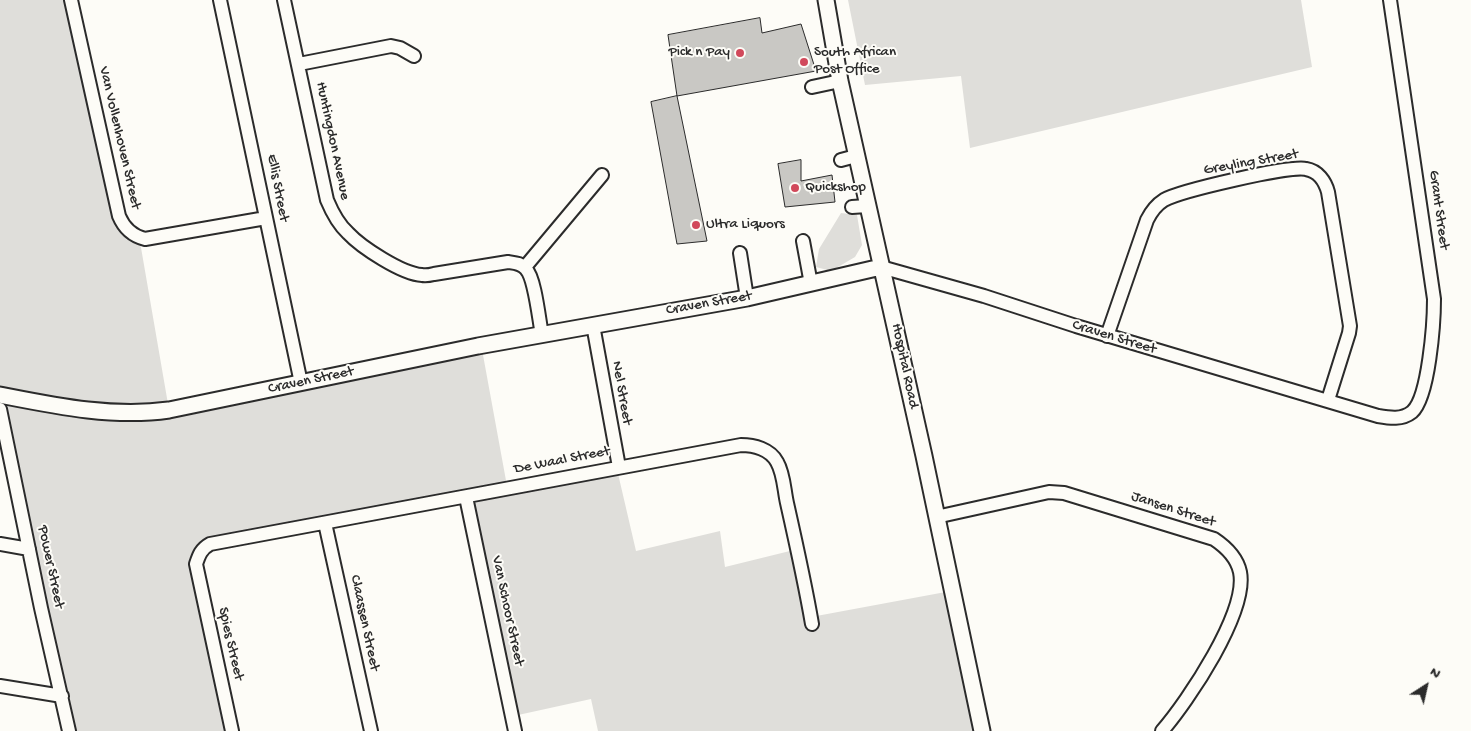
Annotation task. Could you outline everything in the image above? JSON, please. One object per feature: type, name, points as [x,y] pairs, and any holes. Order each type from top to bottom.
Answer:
[{"type":"main road","name":"Hospital Road","points":[[826,0],[840,81],[856,156],[982,731]]},
{"type":"main road","name":"Craven Street","points":[[0,395],[99,412],[130,414],[169,410],[478,346],[747,298],[881,267]]},
{"type":"street","name":"Van Vollenhoven Street","points":[[71,0],[119,216],[128,230],[145,239],[266,218]]},
{"type":"street","name":"Ellis Street","points":[[220,0],[248,126],[300,383]]},
{"type":"street","name":"Huntingdon Avenue","points":[[284,0],[327,200],[334,215],[348,234],[392,265],[422,276],[508,262],[520,264],[525,268]]},
{"type":"street","name":"Grant Street","points":[[1390,0],[1434,299],[1433,340],[1422,393],[1416,407],[1404,417]]},
{"type":"street","points":[[299,64],[391,46],[400,48],[414,56]]},
{"type":"street","points":[[812,87],[840,81]]},
{"type":"street","points":[[841,160],[856,156]]},
{"type":"street","name":"Greyling Street","points":[[1107,336],[1147,220],[1151,212],[1163,200],[1223,183],[1290,169],[1308,169],[1325,182],[1328,192],[1350,326],[1328,400]]},
{"type":"street","points":[[542,335],[533,286],[525,268],[602,175]]},
{"type":"street","points":[[852,207],[867,206]]},
{"type":"street","points":[[803,241],[811,284]]},
{"type":"street","points":[[740,253],[747,298]]},
{"type":"street","name":"Craven Street","points":[[881,267],[984,296],[1107,336],[1378,416],[1404,417]]},
{"type":"street","name":"Nel Street","points":[[593,325],[619,467]]},
{"type":"street","name":"Power Street","points":[[0,409],[69,731]]},
{"type":"street","name":"De Waal Street","points":[[196,564],[201,550],[210,544],[619,467],[741,445],[754,445],[770,454],[778,463],[812,624]]},
{"type":"street","name":"Jansen Street","points":[[936,517],[1049,492],[1064,493],[1214,539],[1231,553],[1238,565],[1240,583],[1230,622],[1200,676],[1162,731]]},
{"type":"street","name":"Van Schoor Street","points":[[466,497],[515,731]]},
{"type":"street","name":"Claassen Street","points":[[325,523],[371,731]]},
{"type":"street","points":[[0,544],[29,549]]},
{"type":"street","name":"Spies Street","points":[[196,564],[232,731]]},
{"type":"street","points":[[0,686],[62,696]]},
{"type":"shaded area","points":[[0,0],[68,0],[118,221],[139,236],[168,404],[481,344],[507,486],[616,465],[636,551],[720,531],[725,567],[794,550],[811,617],[951,591],[982,731],[598,731],[591,699],[509,717],[463,495],[209,543],[193,564],[229,731],[67,731],[0,414]]},
{"type":"shaded area","points":[[848,0],[1301,0],[1312,67],[970,148],[961,76],[865,85]]},
{"type":"shaded area","points":[[841,213],[857,215],[862,245],[855,257],[831,271],[816,267],[819,249]]},
{"type":"building","name":"Pick n Pay","points":[[760,18],[762,33],[801,24],[816,71],[677,96],[668,35]]},
{"type":"building","points":[[677,96],[707,241],[677,244],[651,102]]},
{"type":"building","points":[[801,160],[801,181],[832,175],[835,202],[785,207],[778,164]]},
{"type":"place","name":"Pick n Pay","points":[[740,53]]},
{"type":"place","name":"South African Post Office","points":[[804,62]]},
{"type":"place","name":"Quickshop","points":[[795,188]]},
{"type":"place","name":"Ultra Liquors","points":[[696,225]]}]
